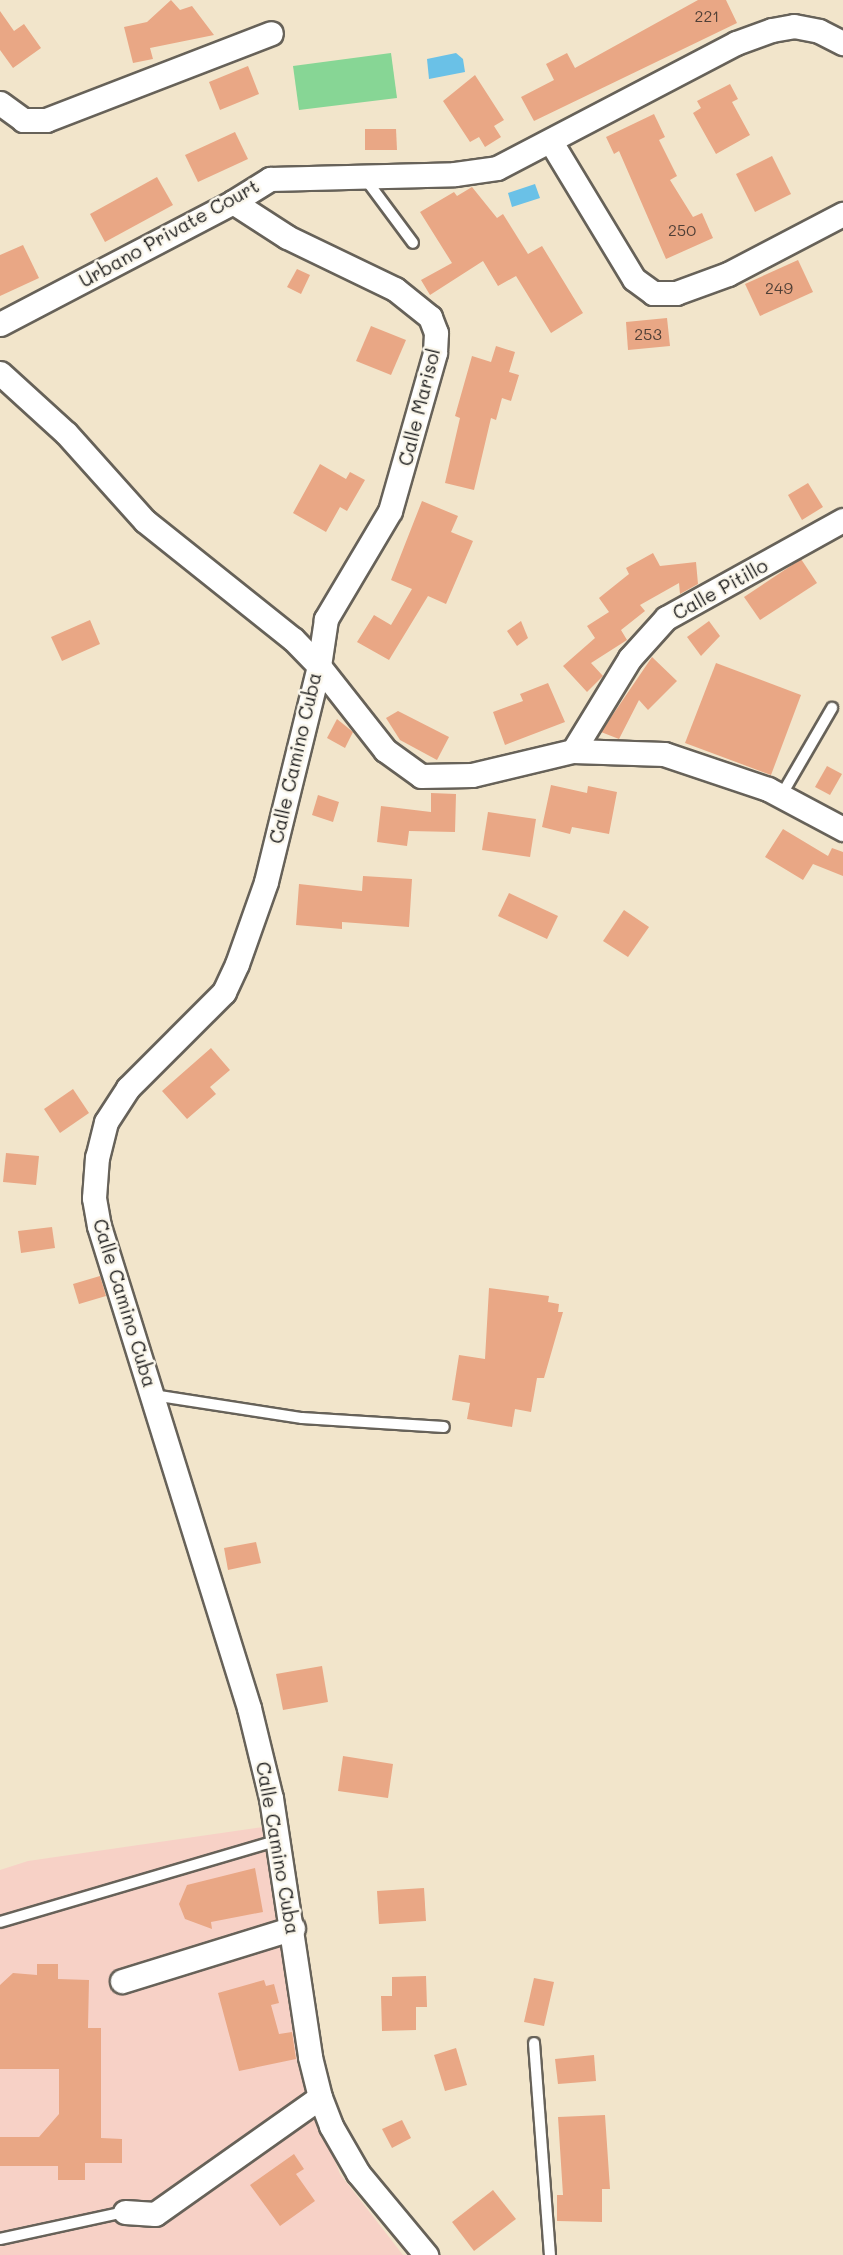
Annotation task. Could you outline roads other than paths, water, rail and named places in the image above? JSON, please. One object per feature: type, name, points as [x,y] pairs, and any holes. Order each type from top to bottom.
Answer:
[{"type":"street","name":"Urbano Private Court","points":[[0,324],[233,202],[270,179],[479,172],[516,161],[736,43],[772,30],[793,26],[819,31],[843,43]]},
{"type":"street","points":[[0,103],[23,120],[46,120],[271,33]]},
{"type":"street","points":[[551,142],[634,279],[653,293],[676,293],[728,274],[843,215]]},
{"type":"street","name":"Calle Marisol","points":[[233,202],[286,237],[395,289],[430,317],[436,333],[435,353],[390,511],[326,620],[319,666]]},
{"type":"street","name":"Calle Camino Cuba","points":[[0,373],[66,433],[145,521],[293,639],[319,666],[266,882],[237,964],[224,992],[128,1088],[106,1122],[97,1157],[94,1198],[99,1227],[249,1708],[280,1840],[310,2057],[320,2097],[331,2126],[358,2173],[426,2255]]},
{"type":"street","name":"Calle Pitillo","points":[[573,751],[630,658],[666,618],[843,520]]},
{"type":"street","points":[[319,666],[385,750],[421,776],[472,775],[573,751],[664,754],[781,796],[843,829]]},
{"type":"street","points":[[122,1981],[293,1928]]},
{"type":"street","points":[[125,2212],[155,2214],[320,2097]]},
{"type":"lane","points":[[364,177],[413,243]]},
{"type":"lane","points":[[781,796],[832,708]]},
{"type":"lane","points":[[153,1395],[302,1418],[444,1427]]},
{"type":"lane","points":[[0,1922],[280,1840]]},
{"type":"lane","points":[[534,2043],[550,2255]]},
{"type":"lane","points":[[0,2239],[125,2212]]},
{"type":"water","points":[[456,53],[463,59],[465,72],[429,79],[427,59]]},
{"type":"water","points":[[535,184],[540,198],[512,207],[508,193]]}]
